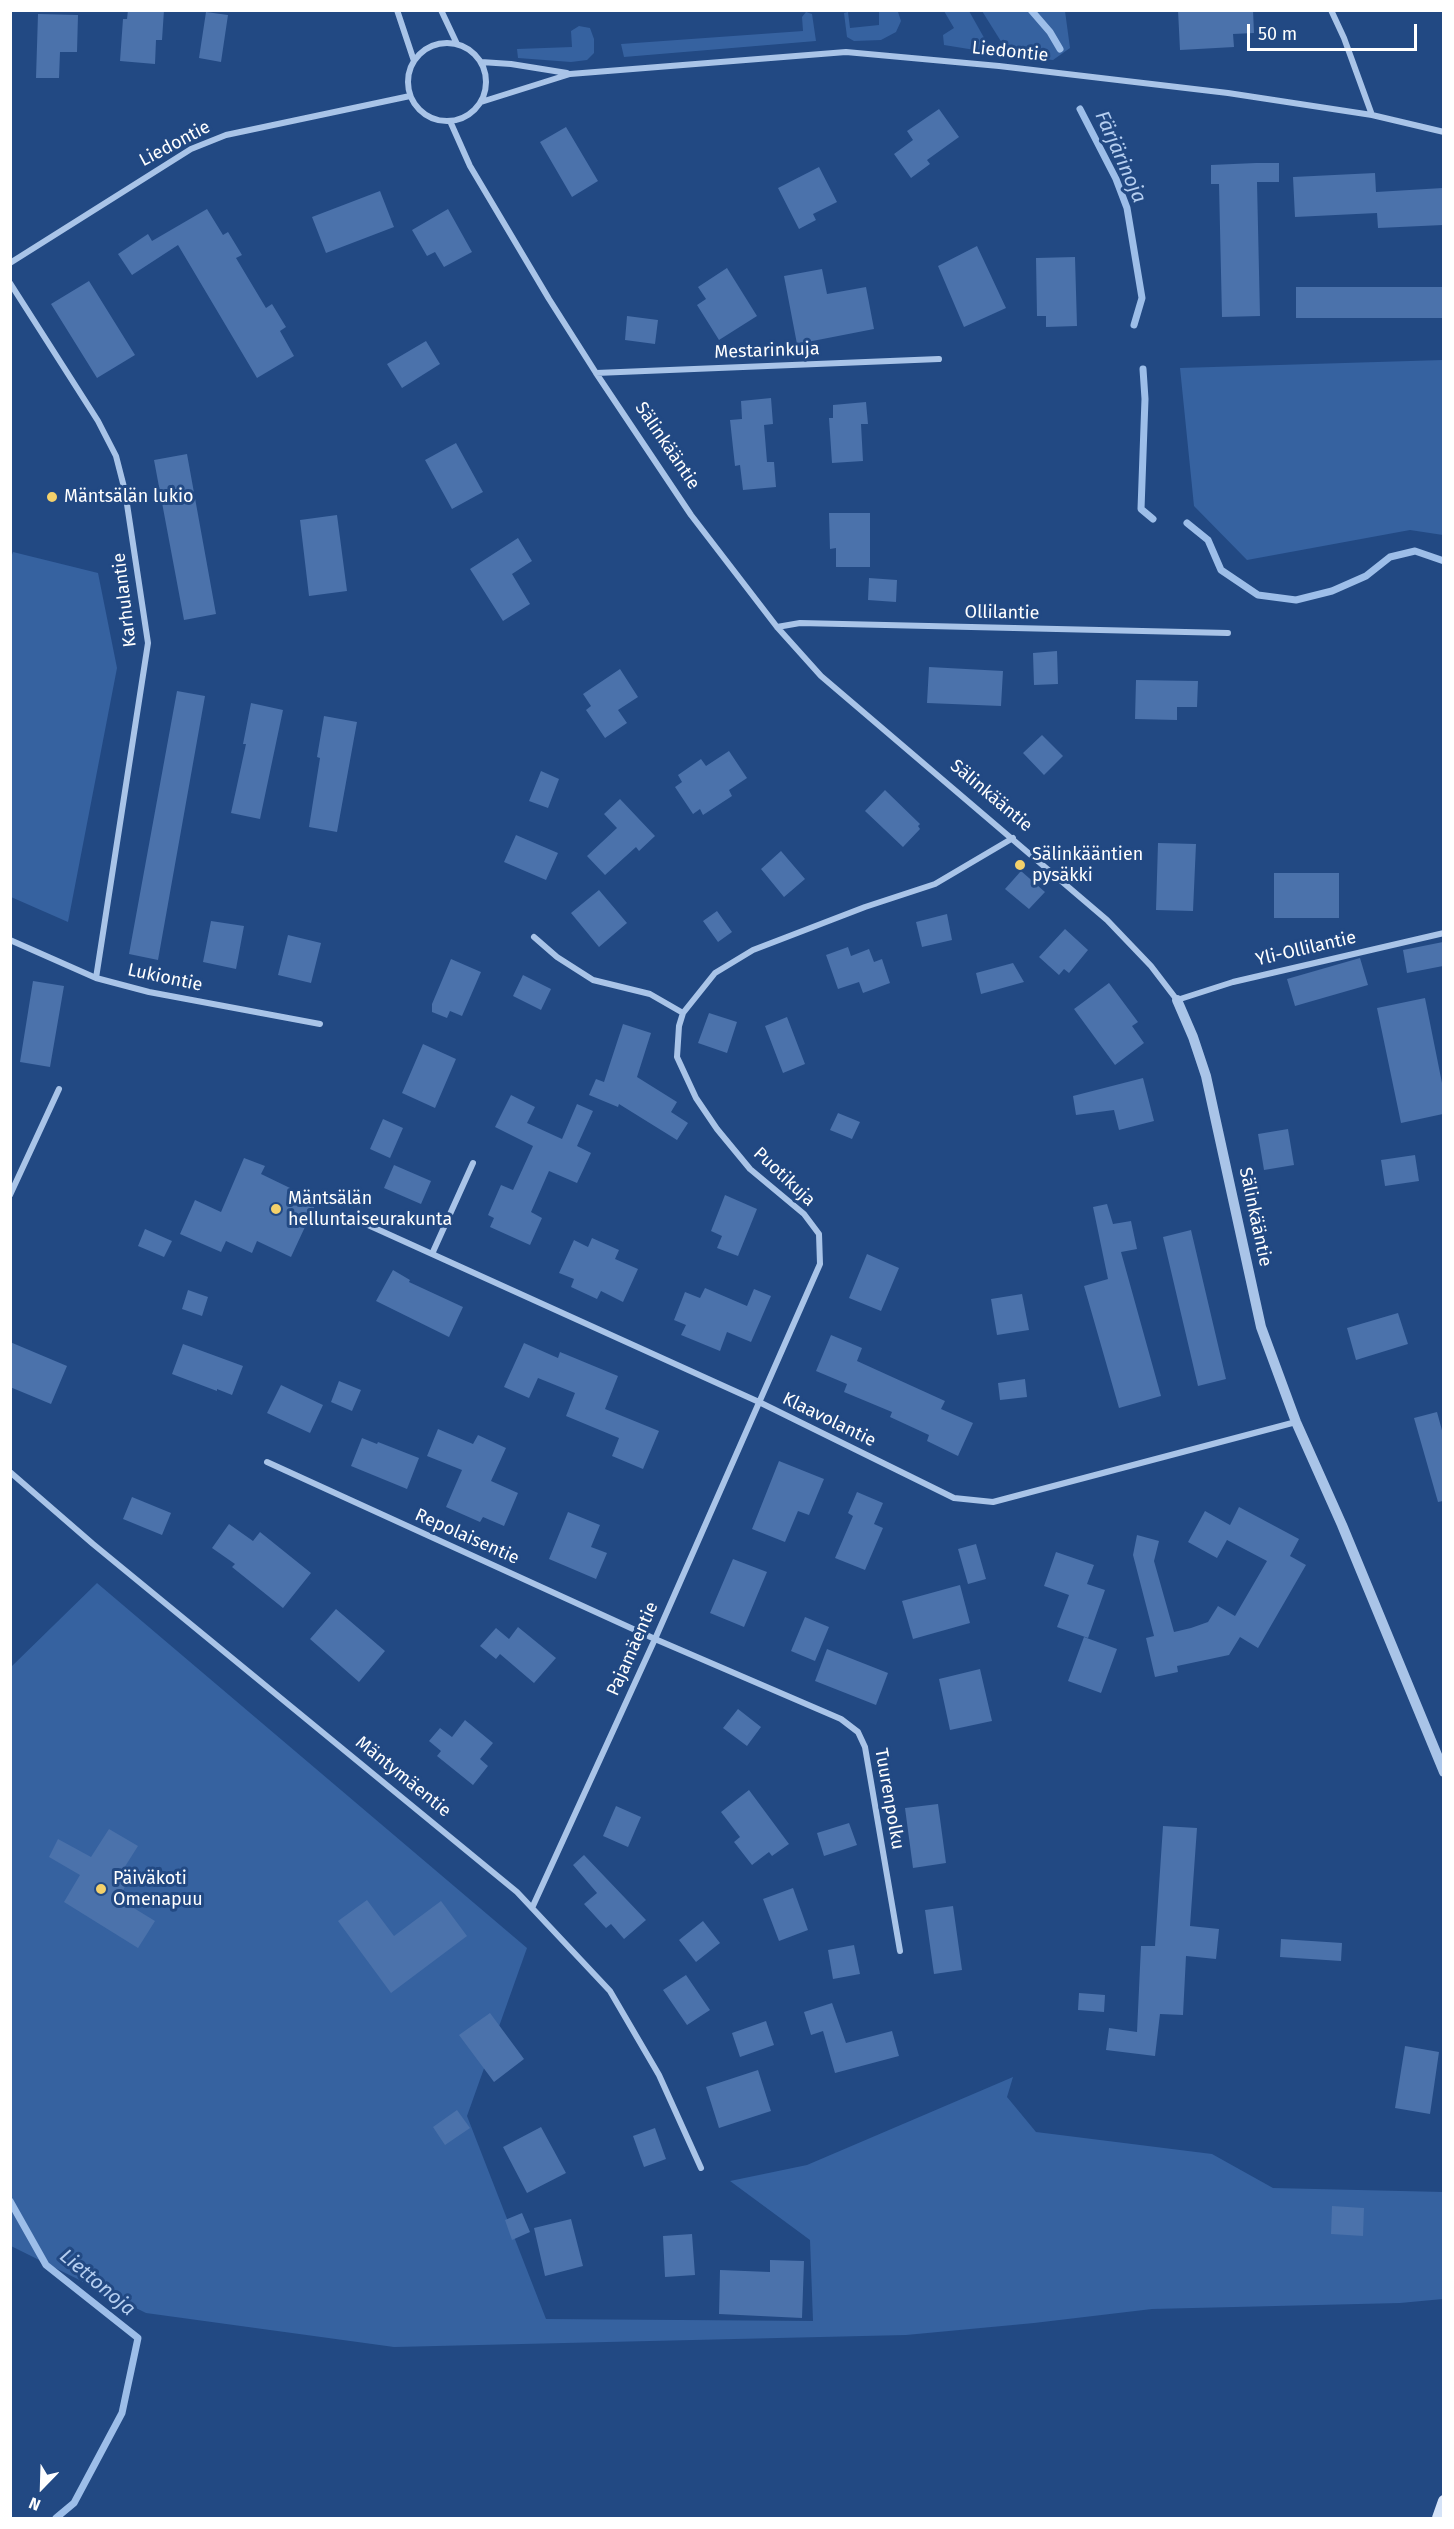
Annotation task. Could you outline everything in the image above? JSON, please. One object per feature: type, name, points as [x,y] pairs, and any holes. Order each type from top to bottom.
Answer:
[{"type":"main road","points":[[1438,2518],[1443,2501]]},
{"type":"street","points":[[397,10],[414,61]]},
{"type":"street","points":[[441,10],[457,44]]},
{"type":"street","points":[[1331,10],[1348,46],[1372,115]]},
{"type":"street","points":[[444,42],[457,44],[474,54],[481,62],[486,82],[481,102],[473,111],[462,118],[450,121],[440,120],[422,112],[410,96],[409,72],[414,61],[432,45],[444,42]]},
{"type":"street","name":"Liedontie","points":[[481,102],[570,74],[846,52],[1075,74],[1228,93],[1372,115],[1443,132]]},
{"type":"street","name":"Liedontie","points":[[481,62],[511,64],[570,74]]},
{"type":"street","name":"Liedontie","points":[[10,263],[191,148],[226,135],[410,96]]},
{"type":"street","name":"Sälinkääntie","points":[[450,121],[470,166],[596,373],[691,515],[777,627],[822,676],[1107,920],[1151,966],[1177,1000],[1206,1076],[1261,1327],[1296,1422],[1342,1525],[1443,1772]]},
{"type":"street","name":"Karhulantie","points":[[10,283],[98,421],[116,456],[125,491],[148,643],[96,978]]},
{"type":"street","name":"Mestarinkuja","points":[[596,373],[939,359]]},
{"type":"street","name":"Ollilantie","points":[[777,627],[800,623],[1228,633]]},
{"type":"street","name":"Puotikuja","points":[[759,1402],[820,1264],[819,1234],[804,1214],[750,1169],[717,1129],[696,1098],[677,1057],[679,1026],[683,1013],[715,973],[753,950],[865,907],[935,884],[1013,838]]},
{"type":"street","name":"Yli-Ollilantie","points":[[1177,1000],[1233,982],[1443,933]]},
{"type":"street","points":[[534,937],[557,957],[593,980],[650,994],[683,1013]]},
{"type":"street","name":"Lukiontie","points":[[10,940],[96,978],[149,992],[320,1024]]},
{"type":"street","points":[[10,1195],[59,1089]]},
{"type":"street","points":[[432,1254],[473,1163]]},
{"type":"street","name":"Klaavolantie","points":[[368,1225],[759,1402],[954,1498],[993,1502],[1296,1422]]},
{"type":"street","name":"Pajamäentie","points":[[532,1908],[655,1639],[759,1402]]},
{"type":"street","name":"Repolaisentie","points":[[267,1462],[655,1639]]},
{"type":"street","name":"Mäntymäentie","points":[[10,1472],[101,1551],[457,1840],[517,1892],[610,1991],[659,2075],[702,2168]]},
{"type":"street","name":"Tuurenpolku","points":[[655,1639],[841,1719],[858,1732],[866,1747],[900,1951]]},
{"type":"shaded area","points":[[879,11],[898,12],[901,21],[896,32],[881,40],[854,41],[847,37],[844,13],[848,12],[850,28],[879,25]]},
{"type":"shaded area","points":[[944,11],[969,11],[987,43],[983,49],[975,50],[944,45],[943,35],[954,28]]},
{"type":"shaded area","points":[[982,11],[1065,11],[1070,48],[1053,60],[1014,56],[1007,51]]},
{"type":"shaded area","points":[[806,12],[812,14],[816,41],[624,57],[621,44],[803,31],[802,17]]},
{"type":"shaded area","points":[[579,26],[590,28],[594,39],[594,53],[587,60],[571,62],[518,58],[517,49],[572,47],[571,31]]},
{"type":"shaded area","points":[[1443,360],[1443,535],[1410,530],[1247,560],[1194,506],[1180,368]]},
{"type":"shaded area","points":[[13,552],[98,573],[117,668],[68,922],[11,897],[10,560]]},
{"type":"shaded area","points":[[97,1583],[527,1948],[467,2116],[546,2319],[813,2321],[810,2240],[730,2181],[807,2165],[1013,2077],[1007,2097],[1036,2132],[1212,2154],[1273,2188],[1444,2192],[1443,2299],[1400,2303],[1152,2309],[906,2335],[394,2347],[146,2313],[11,2246],[11,1667]]},
{"type":"building","points":[[128,10],[164,10],[162,40],[156,40],[155,64],[120,61],[123,19],[127,19]]},
{"type":"building","points":[[1178,10],[1253,10],[1254,33],[1233,34],[1234,47],[1180,50]]},
{"type":"building","points":[[206,12],[228,15],[221,62],[199,58]]},
{"type":"building","points":[[38,14],[78,15],[77,52],[60,52],[59,78],[36,78]]},
{"type":"building","points":[[939,109],[959,137],[927,160],[930,164],[911,178],[894,154],[913,140],[907,131]]},
{"type":"building","points":[[566,127],[598,181],[572,197],[540,142]]},
{"type":"building","points":[[1279,163],[1279,182],[1257,182],[1260,316],[1222,317],[1219,184],[1211,184],[1211,165]]},
{"type":"building","points":[[819,167],[837,202],[813,214],[816,220],[799,229],[778,188]]},
{"type":"building","points":[[1375,173],[1376,192],[1443,188],[1443,225],[1378,228],[1377,213],[1295,217],[1293,177]]},
{"type":"building","points":[[380,191],[394,227],[326,253],[312,217]]},
{"type":"building","points":[[207,209],[223,235],[228,232],[242,255],[236,258],[266,308],[272,304],[286,327],[280,331],[294,356],[257,378],[178,245],[132,275],[118,254],[148,234],[152,241]]},
{"type":"building","points":[[448,209],[472,252],[444,267],[435,252],[427,256],[412,230]]},
{"type":"building","points":[[977,246],[1006,308],[964,327],[938,266]]},
{"type":"building","points":[[1075,257],[1077,326],[1046,327],[1046,316],[1037,316],[1036,258]]},
{"type":"building","points":[[727,268],[757,316],[719,340],[697,305],[706,299],[698,287]]},
{"type":"building","points":[[822,269],[827,294],[866,287],[874,329],[797,344],[784,276]]},
{"type":"building","points":[[89,281],[135,355],[97,378],[51,304]]},
{"type":"building","points":[[1296,287],[1443,287],[1443,318],[1296,318]]},
{"type":"building","points":[[627,316],[658,320],[655,344],[625,340]]},
{"type":"building","points":[[426,341],[440,364],[402,388],[387,364]]},
{"type":"building","points":[[771,398],[773,424],[764,425],[767,462],[774,462],[776,487],[743,490],[740,465],[735,466],[730,420],[742,419],[741,401]]},
{"type":"building","points":[[866,402],[868,424],[861,424],[863,461],[832,463],[829,418],[833,418],[833,405]]},
{"type":"building","points":[[456,443],[483,492],[452,509],[425,460]]},
{"type":"building","points":[[187,454],[216,614],[184,620],[154,460]]},
{"type":"building","points":[[829,513],[870,513],[870,567],[836,567],[836,548],[830,549]]},
{"type":"building","points":[[337,515],[347,591],[309,596],[300,520]]},
{"type":"building","points":[[518,538],[532,561],[512,574],[530,604],[503,621],[470,569]]},
{"type":"building","points":[[869,578],[897,580],[896,602],[868,600]]},
{"type":"building","points":[[1057,651],[1058,684],[1034,685],[1033,653]]},
{"type":"building","points":[[929,667],[1003,671],[1001,706],[927,703]]},
{"type":"building","points":[[620,669],[638,697],[618,710],[627,723],[605,738],[586,710],[591,706],[583,694]]},
{"type":"building","points":[[1136,680],[1198,681],[1197,707],[1177,707],[1177,720],[1135,719]]},
{"type":"building","points":[[177,691],[205,696],[158,960],[129,954]]},
{"type":"building","points":[[251,703],[283,710],[260,819],[231,813],[246,744],[243,744]]},
{"type":"building","points":[[324,716],[357,722],[337,832],[309,827]]},
{"type":"building","points":[[1042,735],[1063,756],[1044,775],[1023,753]]},
{"type":"building","points":[[729,751],[747,778],[729,790],[732,796],[703,815],[700,809],[693,814],[675,787],[682,782],[678,775],[701,759],[706,766]]},
{"type":"building","points":[[541,771],[559,779],[548,808],[529,801]]},
{"type":"building","points":[[885,790],[920,824],[918,826],[920,829],[903,847],[865,811]]},
{"type":"building","points":[[620,799],[655,836],[639,851],[636,847],[605,875],[587,856],[617,828],[604,814]]},
{"type":"building","points":[[516,835],[558,853],[546,880],[504,862]]},
{"type":"building","points":[[1158,843],[1196,844],[1193,911],[1156,910]]},
{"type":"building","points":[[781,851],[805,879],[784,897],[761,869]]},
{"type":"building","points":[[1021,871],[1045,892],[1029,909],[1005,889]]},
{"type":"building","points":[[1274,873],[1339,873],[1339,918],[1274,918]]},
{"type":"building","points":[[599,890],[627,923],[599,947],[571,913]]},
{"type":"building","points":[[717,911],[732,932],[718,942],[703,921]]},
{"type":"building","points":[[947,914],[952,940],[922,947],[916,922]]},
{"type":"building","points":[[211,921],[244,926],[236,969],[203,962]]},
{"type":"building","points":[[1065,929],[1088,950],[1069,973],[1064,969],[1059,975],[1039,957]]},
{"type":"building","points":[[288,935],[321,943],[311,983],[278,975]]},
{"type":"building","points":[[1443,942],[1443,966],[1407,973],[1403,950]]},
{"type":"building","points":[[848,947],[851,956],[869,949],[874,962],[882,959],[890,983],[863,993],[859,982],[838,989],[826,955]]},
{"type":"building","points":[[1360,958],[1368,985],[1295,1006],[1287,979]]},
{"type":"building","points":[[451,959],[481,972],[462,1016],[450,1011],[447,1018],[432,1012],[432,1004]]},
{"type":"building","points":[[1013,963],[1024,982],[981,994],[976,973]]},
{"type":"building","points":[[523,975],[551,989],[541,1010],[513,996]]},
{"type":"building","points":[[33,981],[64,986],[50,1067],[20,1062]]},
{"type":"building","points":[[1109,983],[1138,1022],[1132,1026],[1144,1043],[1115,1065],[1074,1009]]},
{"type":"building","points":[[1425,998],[1443,1088],[1443,1114],[1401,1123],[1377,1008]]},
{"type":"building","points":[[709,1013],[737,1022],[727,1053],[698,1043]]},
{"type":"building","points":[[787,1017],[805,1064],[783,1073],[765,1026]]},
{"type":"building","points":[[623,1024],[651,1033],[637,1077],[677,1102],[671,1112],[688,1123],[677,1140],[619,1104],[618,1107],[589,1095],[596,1079],[604,1082]]},
{"type":"building","points":[[423,1044],[456,1059],[435,1108],[402,1093]]},
{"type":"building","points":[[1143,1078],[1154,1121],[1119,1130],[1114,1110],[1076,1115],[1073,1096]]},
{"type":"building","points":[[511,1095],[535,1107],[527,1123],[562,1139],[577,1104],[593,1111],[577,1146],[591,1153],[577,1183],[549,1171],[531,1212],[542,1218],[530,1245],[490,1227],[494,1218],[488,1215],[501,1185],[513,1190],[533,1146],[495,1127]]},
{"type":"building","points":[[838,1113],[860,1122],[852,1139],[830,1130]]},
{"type":"building","points":[[383,1119],[403,1128],[390,1158],[370,1149]]},
{"type":"building","points":[[1288,1129],[1294,1165],[1264,1170],[1258,1134]]},
{"type":"building","points":[[1415,1155],[1419,1181],[1385,1186],[1381,1160]]},
{"type":"building","name":"Mäntsälän helluntaiseurakunta","points":[[244,1158],[265,1166],[261,1174],[317,1201],[291,1257],[257,1241],[252,1253],[226,1241],[221,1252],[180,1234],[195,1200],[221,1212]]},
{"type":"building","points":[[394,1165],[431,1181],[421,1204],[384,1188]]},
{"type":"building","points":[[725,1195],[757,1209],[738,1256],[717,1248],[722,1236],[711,1231]]},
{"type":"building","points":[[1107,1204],[1113,1224],[1131,1221],[1137,1249],[1121,1252],[1161,1396],[1119,1408],[1084,1286],[1108,1279],[1093,1207]]},
{"type":"building","points":[[145,1229],[172,1241],[164,1257],[138,1246]]},
{"type":"building","points":[[1191,1230],[1226,1379],[1198,1386],[1163,1237]]},
{"type":"building","points":[[592,1238],[619,1250],[615,1259],[638,1269],[623,1302],[601,1291],[597,1299],[571,1287],[574,1279],[559,1273],[574,1240],[588,1247]]},
{"type":"building","points":[[867,1254],[899,1268],[881,1311],[849,1298]]},
{"type":"building","points":[[393,1270],[410,1280],[409,1282],[463,1307],[449,1337],[376,1301]]},
{"type":"building","points":[[705,1288],[747,1306],[754,1289],[771,1296],[751,1342],[727,1332],[720,1351],[681,1335],[686,1325],[674,1320],[685,1292],[700,1298]]},
{"type":"building","points":[[188,1290],[208,1297],[202,1316],[182,1309]]},
{"type":"building","points":[[1022,1294],[1029,1330],[997,1335],[991,1299]]},
{"type":"building","points":[[1398,1313],[1408,1344],[1356,1360],[1347,1328]]},
{"type":"building","points":[[831,1335],[862,1348],[857,1361],[945,1401],[941,1409],[973,1423],[958,1456],[927,1441],[929,1435],[890,1417],[892,1412],[844,1392],[847,1384],[816,1371]]},
{"type":"building","points":[[10,1342],[67,1366],[51,1404],[10,1387]]},
{"type":"building","points":[[524,1343],[558,1358],[560,1352],[618,1376],[605,1409],[659,1431],[643,1469],[612,1456],[619,1438],[566,1416],[575,1393],[538,1378],[529,1398],[504,1387]]},
{"type":"building","points":[[183,1344],[243,1366],[232,1395],[172,1374]]},
{"type":"building","points":[[1025,1379],[1027,1397],[1000,1400],[998,1383]]},
{"type":"building","points":[[339,1381],[361,1390],[352,1411],[331,1402]]},
{"type":"building","points":[[281,1385],[323,1405],[310,1433],[267,1413]]},
{"type":"building","points":[[1437,1412],[1443,1434],[1443,1501],[1438,1502],[1414,1418]]},
{"type":"building","points":[[438,1429],[473,1444],[478,1435],[506,1448],[491,1481],[518,1493],[504,1526],[483,1517],[480,1522],[446,1507],[462,1470],[427,1456]]},
{"type":"building","points":[[362,1438],[419,1458],[407,1489],[351,1466]]},
{"type":"building","points":[[779,1461],[824,1479],[809,1515],[798,1511],[785,1542],[752,1529]]},
{"type":"building","points":[[857,1492],[883,1503],[874,1524],[883,1528],[865,1570],[835,1558],[853,1516],[848,1513]]},
{"type":"building","points":[[132,1497],[171,1513],[162,1535],[123,1519]]},
{"type":"building","points":[[1239,1507],[1299,1539],[1290,1556],[1306,1565],[1258,1648],[1240,1637],[1229,1655],[1177,1666],[1178,1672],[1155,1677],[1146,1638],[1154,1636],[1133,1555],[1137,1535],[1159,1541],[1154,1561],[1174,1632],[1208,1622],[1218,1606],[1235,1616],[1267,1561],[1227,1540],[1217,1558],[1188,1542],[1205,1511],[1230,1525]]},
{"type":"building","points":[[568,1512],[600,1525],[591,1547],[607,1553],[596,1579],[549,1559]]},
{"type":"building","points":[[229,1524],[253,1541],[260,1532],[311,1573],[283,1608],[232,1567],[235,1564],[212,1548]]},
{"type":"building","points":[[976,1544],[986,1579],[968,1584],[958,1549]]},
{"type":"building","points":[[1056,1552],[1094,1565],[1087,1584],[1105,1590],[1088,1638],[1057,1627],[1069,1595],[1044,1586]]},
{"type":"building","points":[[733,1559],[767,1572],[744,1627],[710,1613]]},
{"type":"building","points":[[960,1585],[970,1623],[913,1639],[902,1601]]},
{"type":"building","points":[[336,1609],[385,1651],[359,1682],[310,1639]]},
{"type":"building","points":[[805,1617],[829,1627],[815,1661],[791,1651]]},
{"type":"building","points":[[518,1627],[556,1658],[534,1683],[500,1654],[496,1659],[480,1646],[496,1628],[509,1639]]},
{"type":"building","points":[[1084,1637],[1117,1649],[1101,1693],[1068,1681]]},
{"type":"building","points":[[827,1649],[888,1673],[876,1705],[815,1681]]},
{"type":"building","points":[[980,1669],[992,1721],[950,1730],[939,1679]]},
{"type":"building","points":[[738,1709],[761,1727],[747,1746],[723,1728]]},
{"type":"building","points":[[465,1720],[493,1743],[480,1759],[488,1766],[473,1785],[437,1756],[441,1751],[429,1741],[440,1728],[452,1737]]},
{"type":"building","points":[[749,1790],[789,1844],[772,1856],[769,1852],[752,1865],[734,1842],[740,1837],[721,1812]]},
{"type":"building","points":[[938,1804],[946,1863],[913,1868],[905,1808]]},
{"type":"building","points":[[616,1806],[641,1817],[628,1847],[603,1836]]},
{"type":"building","points":[[849,1823],[857,1845],[824,1856],[817,1833]]},
{"type":"building","points":[[1163,1826],[1197,1828],[1190,1926],[1219,1929],[1216,1959],[1186,1956],[1183,2015],[1160,2014],[1155,2056],[1106,2050],[1109,2028],[1137,2032],[1141,1946],[1155,1946]]},
{"type":"building","points":[[109,1829],[138,1846],[119,1876],[128,1880],[119,1899],[155,1921],[138,1948],[64,1902],[80,1875],[49,1857],[58,1839],[91,1857]]},
{"type":"building","points":[[584,1855],[646,1920],[624,1939],[611,1924],[606,1928],[584,1904],[597,1893],[573,1865]]},
{"type":"building","points":[[793,1888],[808,1930],[779,1941],[763,1899]]},
{"type":"building","points":[[367,1900],[394,1936],[441,1901],[467,1936],[391,1993],[338,1921]]},
{"type":"building","points":[[953,1906],[962,1970],[934,1974],[925,1910]]},
{"type":"building","points":[[703,1921],[720,1943],[696,1962],[679,1940]]},
{"type":"building","points":[[1281,1939],[1342,1943],[1341,1961],[1280,1957]]},
{"type":"building","points":[[854,1945],[860,1974],[833,1979],[828,1950]]},
{"type":"building","points":[[686,1975],[710,2010],[687,2025],[663,1990]]},
{"type":"building","points":[[1079,1993],[1105,1995],[1104,2012],[1078,2010]]},
{"type":"building","points":[[832,2003],[846,2043],[892,2031],[899,2056],[835,2073],[823,2031],[811,2035],[804,2012]]},
{"type":"building","points":[[490,2013],[524,2059],[494,2082],[459,2035]]},
{"type":"building","points":[[766,2021],[774,2045],[740,2057],[732,2033]]},
{"type":"building","points":[[1405,2046],[1439,2052],[1430,2114],[1395,2108]]},
{"type":"building","points":[[758,2070],[771,2111],[719,2128],[706,2087]]},
{"type":"building","points":[[457,2110],[470,2128],[445,2145],[433,2127]]},
{"type":"building","points":[[541,2127],[566,2173],[527,2193],[503,2147]]},
{"type":"building","points":[[655,2128],[666,2159],[644,2167],[633,2136]]},
{"type":"building","points":[[1332,2206],[1364,2208],[1363,2236],[1331,2234]]},
{"type":"building","points":[[522,2213],[530,2232],[512,2240],[505,2220]]},
{"type":"building","points":[[571,2219],[583,2266],[545,2276],[534,2228]]},
{"type":"building","points":[[692,2234],[695,2275],[665,2277],[663,2236]]},
{"type":"building","points":[[770,2260],[804,2261],[802,2318],[719,2314],[720,2270],[770,2272]]},
{"type":"waterway","name":"Färjärinoja","points":[[1031,10],[1050,32],[1060,49]]},
{"type":"waterway","name":"Färjärinoja","points":[[1080,109],[1116,179],[1127,208],[1142,298],[1134,325]]},
{"type":"waterway","name":"Färjärinoja","points":[[1143,369],[1145,399],[1141,509],[1153,519]]},
{"type":"waterway","name":"Färjärinoja","points":[[1187,523],[1208,540],[1221,570],[1258,595],[1296,600],[1332,591],[1366,576],[1390,557],[1415,551],[1444,561]]},
{"type":"waterway","name":"Liettonoja","points":[[10,2201],[46,2265],[138,2338],[122,2413],[74,2503],[56,2518]]},
{"type":"place","name":"Mäntsälän lukio","points":[[52,497]]},
{"type":"place","name":"Sälinkääntien pysäkki","points":[[1020,865]]},
{"type":"place","name":"Mäntsälän helluntaiseurakunta","points":[[276,1209]]},
{"type":"place","name":"Päiväkoti Omenapuu","points":[[101,1889]]}]
